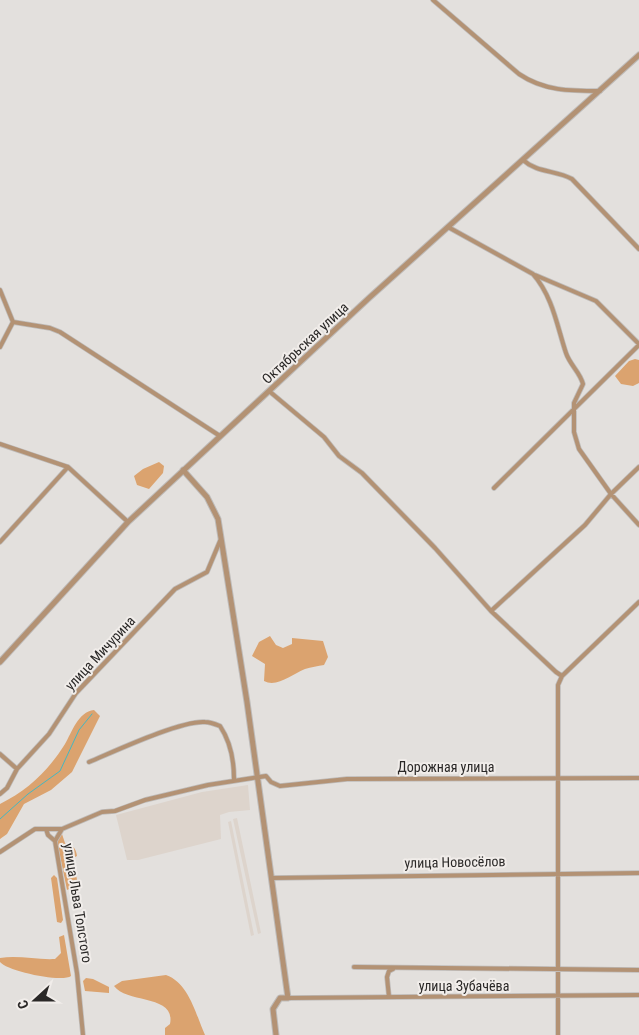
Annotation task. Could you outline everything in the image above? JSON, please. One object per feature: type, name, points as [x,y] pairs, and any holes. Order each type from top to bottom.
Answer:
[{"type":"street","points":[[433,0],[531,82],[565,91],[600,91]]},
{"type":"street","name":"Октябрьская улица","points":[[0,662],[128,522],[448,227],[639,55]]},
{"type":"street","points":[[522,160],[534,169],[572,179],[639,250]]},
{"type":"street","points":[[448,227],[533,274],[596,301],[639,344],[494,488]]},
{"type":"street","points":[[533,274],[548,295],[566,354],[582,378],[583,384],[574,408],[574,432],[580,450],[611,494],[639,525]]},
{"type":"street","points":[[0,290],[13,322],[0,347]]},
{"type":"street","points":[[13,322],[60,332],[220,436]]},
{"type":"street","points":[[270,390],[324,437],[339,456],[362,473],[435,548],[491,611],[562,676]]},
{"type":"street","points":[[0,444],[68,466],[128,522]]},
{"type":"street","points":[[0,542],[68,466]]},
{"type":"street","points":[[491,611],[585,525],[611,494],[639,467]]},
{"type":"street","points":[[183,470],[213,505],[221,537],[288,998],[280,998],[273,1009],[276,1035]]},
{"type":"street","name":"улица Мичурина","points":[[0,794],[7,788],[17,768],[49,734],[76,693],[175,590],[206,572],[218,549],[221,537]]},
{"type":"street","points":[[558,1035],[557,694],[562,676],[639,602]]},
{"type":"street","points":[[88,762],[138,741],[193,723],[205,722],[220,726],[226,734],[234,766],[234,780]]},
{"type":"street","points":[[0,754],[17,768]]},
{"type":"street","name":"Дорожная улица","points":[[257,776],[266,776],[271,782],[280,786],[347,779],[639,778]]},
{"type":"street","name":"улица Льва Толстого","points":[[82,1035],[77,973],[55,841],[62,829],[102,812],[115,812],[145,800],[257,776]]},
{"type":"street","points":[[46,829],[55,841]]},
{"type":"street","points":[[0,852],[31,831],[62,829]]},
{"type":"street","name":"улица Новосёлов","points":[[272,878],[559,872],[639,873]]},
{"type":"street","name":"улица Зубачёва","points":[[354,967],[639,970]]},
{"type":"street","points":[[389,997],[387,978],[389,971],[395,968]]},
{"type":"street","name":"улица Зубачёва","points":[[288,998],[639,996]]},
{"type":"shaded area","points":[[639,360],[639,383],[633,386],[621,384],[615,376],[629,361]]},
{"type":"shaded area","points":[[159,462],[164,466],[163,473],[149,489],[137,485],[134,476],[143,469]]},
{"type":"shaded area","points":[[270,636],[276,645],[283,648],[292,644],[292,638],[323,641],[328,657],[324,665],[305,669],[279,682],[269,683],[264,681],[265,664],[252,656],[259,642]]},
{"type":"shaded area","points":[[94,710],[100,716],[72,772],[51,790],[24,804],[7,834],[0,839],[0,804],[20,793],[37,779],[58,754],[80,718]]},
{"type":"shaded area","points":[[248,785],[250,810],[220,815],[221,839],[138,860],[127,860],[116,815],[202,792]]},
{"type":"shaded area","points":[[237,818],[261,933],[258,934],[233,819]]},
{"type":"shaded area","points":[[231,821],[254,935],[251,936],[228,822]]},
{"type":"shaded area","points":[[62,834],[65,843],[74,847],[77,856],[69,860],[71,872],[76,875],[78,884],[67,890],[57,841]]},
{"type":"shaded area","points":[[54,875],[57,878],[63,920],[61,923],[57,922],[51,878]]},
{"type":"shaded area","points":[[64,935],[71,976],[57,978],[35,975],[13,969],[0,962],[0,958],[7,957],[55,959],[61,953],[59,937]]},
{"type":"shaded area","points":[[166,975],[174,979],[186,992],[205,1035],[165,1035],[165,1028],[170,1024],[170,1014],[166,1008],[120,992],[114,986],[122,981]]},
{"type":"shaded area","points":[[86,978],[93,979],[109,987],[109,993],[85,991],[83,981]]},
{"type":"waterway","points":[[0,819],[28,794],[60,771],[79,730],[92,714]]}]
